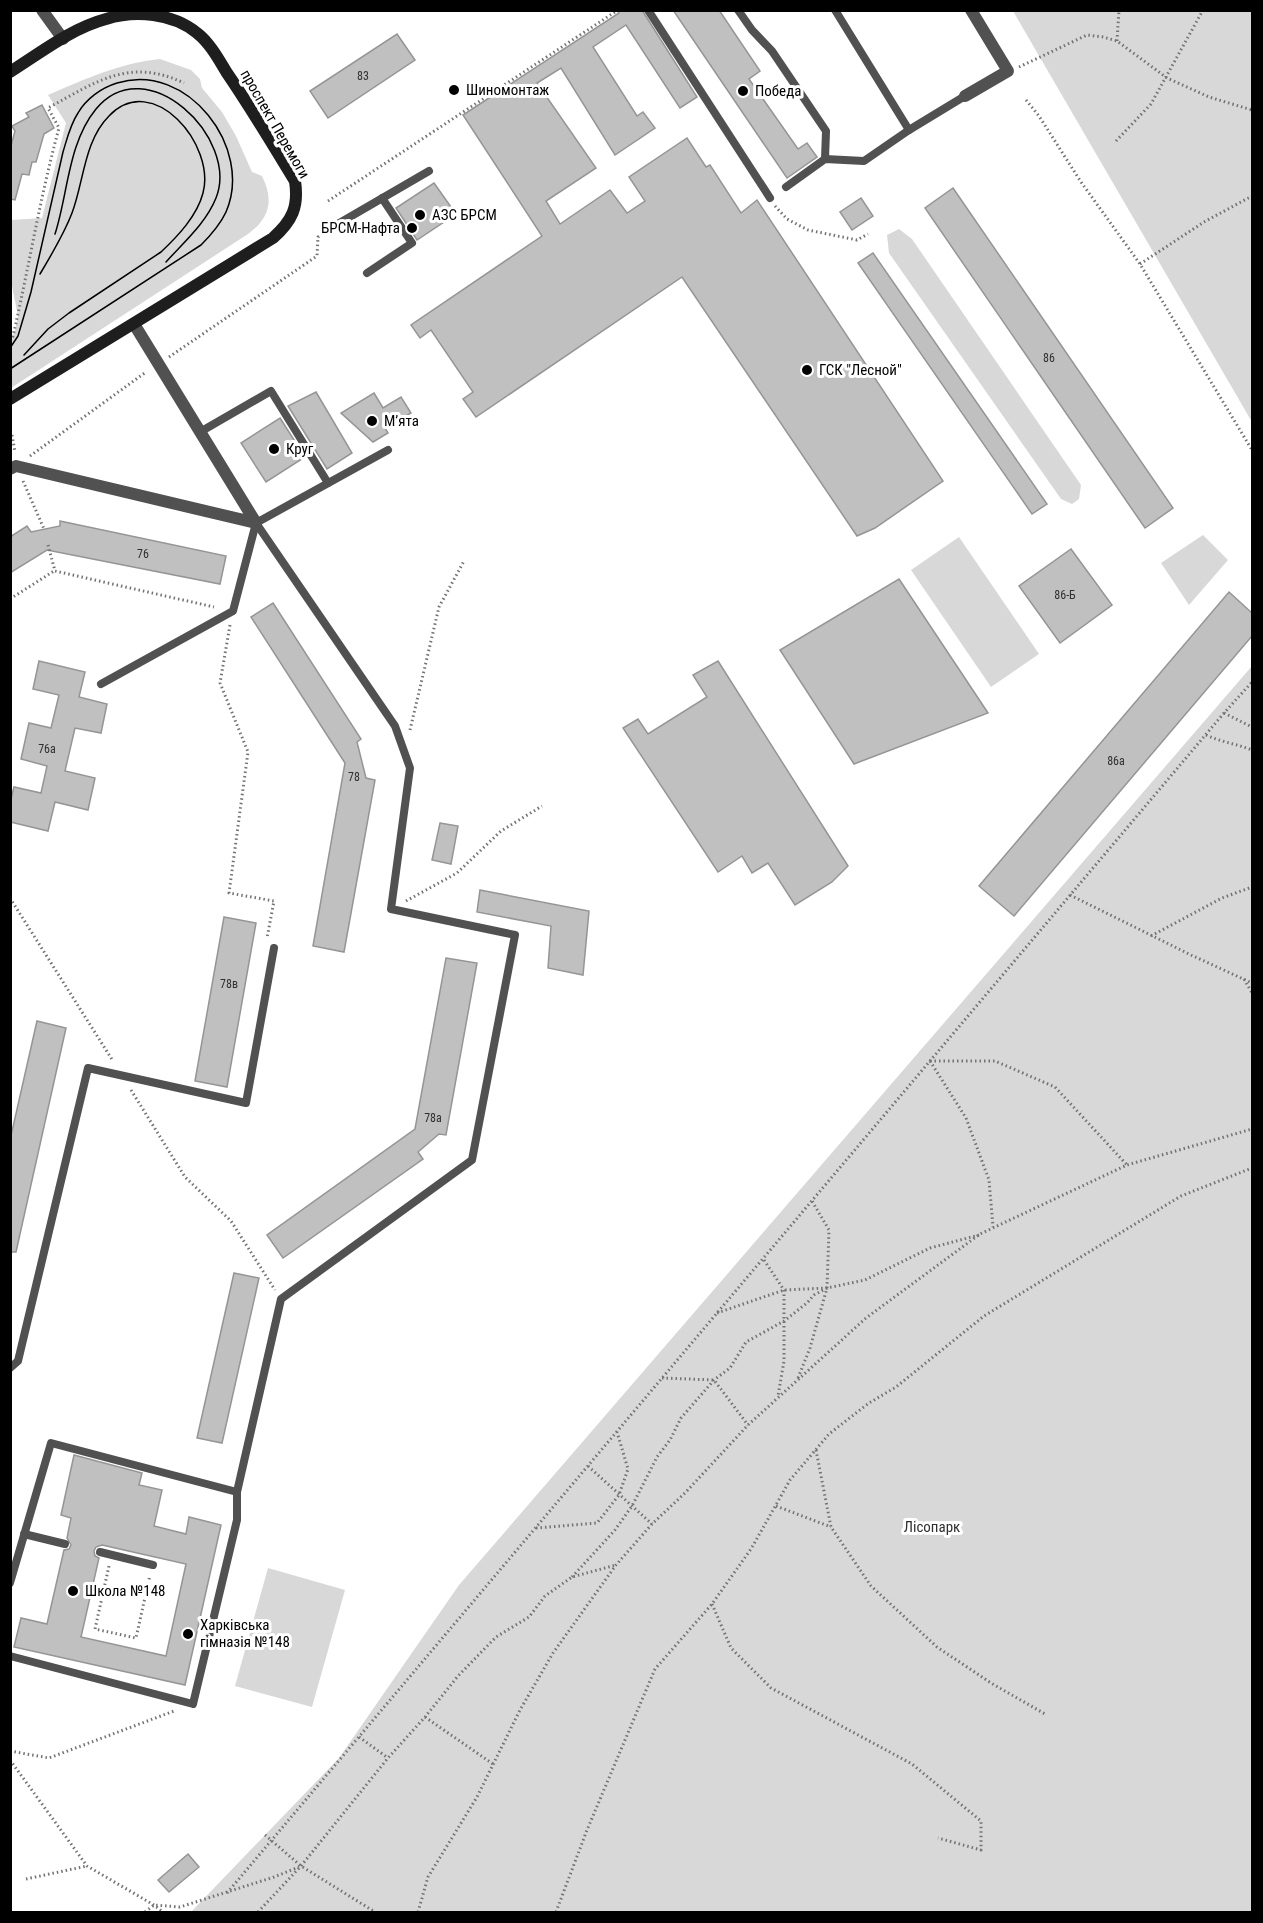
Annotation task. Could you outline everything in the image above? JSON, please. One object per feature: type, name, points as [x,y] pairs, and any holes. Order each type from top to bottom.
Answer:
[{"type":"main road","name":"проспект Перемоги","points":[[10,72],[63,39],[105,19],[149,13],[184,24],[209,46],[237,86],[295,181],[297,196],[294,210],[285,227],[273,238],[10,399]]},
{"type":"street","points":[[42,10],[63,39]]},
{"type":"street","points":[[965,96],[1008,71],[971,10]]},
{"type":"street","points":[[134,324],[256,523]]},
{"type":"street","points":[[13,468],[256,523]]},
{"type":"lane","points":[[648,10],[770,198]]},
{"type":"lane","points":[[738,10],[752,30],[772,51],[826,131],[825,159]]},
{"type":"lane","points":[[835,10],[909,130]]},
{"type":"lane","points":[[786,187],[825,159],[864,161],[965,96]]},
{"type":"lane","points":[[336,225],[429,171]]},
{"type":"lane","points":[[367,273],[412,243],[382,198]]},
{"type":"lane","points":[[200,432],[271,391],[328,483]]},
{"type":"lane","points":[[101,684],[233,611],[256,523],[388,450]]},
{"type":"lane","points":[[10,1656],[193,1704],[237,1520],[237,1492],[281,1299],[472,1160],[515,935],[391,909],[410,768],[405,753],[395,726],[256,523]]},
{"type":"lane","points":[[10,1368],[18,1361],[88,1068],[246,1103],[274,948]]},
{"type":"lane","points":[[10,1583],[51,1443],[237,1492]]},
{"type":"lane","points":[[24,1534],[65,1544]]},
{"type":"lane","points":[[100,1552],[153,1565]]},
{"type":"path","points":[[328,201],[618,10]]},
{"type":"path","points":[[1117,41],[1119,10]]},
{"type":"path","points":[[1116,141],[1151,104],[1203,10]]},
{"type":"path","points":[[1032,62],[1087,35],[1117,41],[1167,78],[1209,97],[1252,110]]},
{"type":"path","points":[[10,341],[14,336],[46,173],[59,128],[48,108],[97,80],[124,73],[152,72],[184,83]]},
{"type":"path","points":[[1026,100],[1140,264],[1252,446]]},
{"type":"path","points":[[1140,264],[1204,222],[1252,196]]},
{"type":"path","points":[[770,198],[787,219],[808,230],[857,240],[868,234]]},
{"type":"path","points":[[44,529],[13,468],[158,364],[317,256],[318,237],[336,225]]},
{"type":"path","points":[[48,545],[55,571]]},
{"type":"path","points":[[405,753],[439,607],[464,561]]},
{"type":"path","points":[[10,599],[55,571],[233,611],[220,683],[248,752],[229,893],[274,901],[265,948]]},
{"type":"path","points":[[227,1893],[1252,682]]},
{"type":"path","points":[[1224,713],[1252,726]]},
{"type":"path","points":[[1206,735],[1218,741],[1237,744],[1252,750]]},
{"type":"path","points":[[391,909],[457,873],[501,831],[542,806]]},
{"type":"path","points":[[1151,936],[1222,898],[1252,888]]},
{"type":"path","points":[[1070,895],[1252,983]]},
{"type":"path","points":[[10,898],[185,1177],[231,1221],[281,1299]]},
{"type":"path","points":[[1244,979],[1252,993]]},
{"type":"path","points":[[930,1061],[995,1061],[1056,1087],[1127,1166]]},
{"type":"path","points":[[930,1061],[966,1118],[988,1180],[993,1227]]},
{"type":"path","points":[[418,1912],[428,1876],[477,1797],[520,1710],[553,1653],[616,1565],[652,1524],[685,1493],[748,1425],[866,1318],[980,1234],[1127,1166],[1252,1129]]},
{"type":"path","points":[[556,1912],[587,1830],[655,1669],[712,1604],[752,1549],[790,1480],[829,1434],[869,1403],[896,1387],[984,1316],[1181,1196],[1252,1168]]},
{"type":"path","points":[[797,1380],[810,1348],[827,1288],[829,1230],[812,1201]]},
{"type":"path","points":[[717,1313],[784,1290],[827,1288],[865,1280],[930,1248],[980,1234]]},
{"type":"path","points":[[763,1259],[784,1290],[784,1361],[778,1398]]},
{"type":"path","points":[[258,1912],[301,1866],[458,1676],[496,1637],[529,1617],[545,1596],[572,1577],[615,1530],[633,1506],[657,1457],[670,1440],[681,1418],[714,1380],[730,1368],[746,1342],[784,1321],[807,1304],[814,1295],[827,1288]]},
{"type":"path","points":[[662,1378],[714,1380]]},
{"type":"path","points":[[714,1380],[748,1425]]},
{"type":"path","points":[[536,1528],[597,1523],[619,1495],[628,1469],[617,1432]]},
{"type":"path","points":[[816,1449],[831,1527],[871,1586],[937,1647],[991,1683],[1045,1714]]},
{"type":"path","points":[[588,1466],[652,1524]]},
{"type":"path","points":[[776,1506],[831,1527]]},
{"type":"path","points":[[112,1555],[95,1629],[136,1638],[153,1565]]},
{"type":"path","points":[[572,1577],[616,1565]]},
{"type":"path","points":[[712,1604],[731,1648],[771,1688],[912,1764],[981,1821],[981,1850],[938,1838]]},
{"type":"path","points":[[10,1751],[49,1758],[193,1704]]},
{"type":"path","points":[[425,1717],[493,1764]]},
{"type":"path","points":[[359,1737],[388,1758]]},
{"type":"path","points":[[10,1760],[87,1866],[163,1912]]},
{"type":"path","points":[[265,1835],[301,1866],[375,1912]]},
{"type":"path","points":[[26,1879],[87,1866]]},
{"type":"path","points":[[145,1912],[154,1905],[180,1908],[301,1866]]},
{"type":"green space","points":[[1013,11],[1252,11],[1252,422]]},
{"type":"green space","points":[[160,59],[191,70],[200,79],[202,88],[222,112],[236,136],[252,172],[262,176],[269,201],[265,215],[248,234],[11,388],[11,338],[18,316],[11,281],[11,220],[42,218],[66,123],[48,95],[117,68]]},
{"type":"green space","points":[[899,229],[912,239],[1081,485],[1079,499],[1072,504],[1061,499],[889,253],[887,235]]},
{"type":"green space","points":[[1203,535],[1228,560],[1189,605],[1161,563]]},
{"type":"green space","points":[[959,537],[1039,654],[991,687],[911,570]]},
{"type":"green space","name":"Лісопарк","points":[[1252,666],[1252,1912],[191,1912],[339,1758],[459,1585]]},
{"type":"green space","points":[[268,1568],[345,1590],[312,1707],[235,1686]]},
{"type":"building","points":[[617,10],[642,10],[697,97],[680,108],[626,25],[593,47],[637,116],[643,112],[655,128],[615,155],[561,68],[537,83],[596,168],[546,201],[560,224],[610,190],[627,213],[645,201],[629,177],[687,138],[706,167],[710,165],[741,213],[757,200],[943,481],[875,528],[857,536],[682,277],[476,417],[463,399],[473,392],[431,330],[420,338],[411,325],[542,236],[463,115],[619,13]]},
{"type":"building","name":"Победа","points":[[673,10],[719,10],[760,71],[749,79],[798,149],[807,143],[817,157],[787,178]]},
{"type":"building","points":[[397,34],[415,60],[328,118],[310,91]]},
{"type":"building","points":[[42,105],[54,128],[44,134],[36,162],[32,162],[29,175],[22,174],[15,200],[10,199],[10,149],[15,131],[12,126],[29,117],[26,113]]},
{"type":"building","name":"АЗС БРСМ","points":[[434,183],[456,214],[417,240],[396,208]]},
{"type":"building","points":[[953,188],[1173,508],[1145,528],[925,208]]},
{"type":"building","points":[[861,198],[873,216],[852,230],[840,212]]},
{"type":"building","points":[[873,253],[1047,504],[1032,514],[858,263]]},
{"type":"building","points":[[316,392],[352,453],[327,469],[288,406]]},
{"type":"building","name":"Мʼята","points":[[374,393],[383,408],[401,397],[411,413],[385,428],[388,433],[373,442],[341,413]]},
{"type":"building","name":"Круг","points":[[280,418],[305,457],[266,482],[241,443]]},
{"type":"building","points":[[60,521],[226,556],[220,584],[47,550],[10,573],[10,537],[27,526],[31,532],[60,526]]},
{"type":"building","points":[[1071,549],[1112,605],[1060,643],[1019,586]]},
{"type":"building","points":[[899,579],[988,713],[854,764],[780,650]]},
{"type":"building","points":[[1229,592],[1252,613],[1252,636],[1014,916],[979,886]]},
{"type":"building","points":[[273,603],[361,739],[357,742],[366,778],[375,780],[344,952],[313,946],[345,763],[251,617]]},
{"type":"building","points":[[39,661],[85,672],[79,697],[107,704],[101,733],[75,728],[65,771],[95,778],[88,810],[55,802],[48,831],[10,822],[10,803],[14,787],[41,793],[47,766],[21,759],[29,723],[51,728],[59,695],[33,689]]},
{"type":"building","points":[[718,661],[848,866],[832,882],[795,905],[768,863],[752,873],[742,856],[718,872],[623,728],[638,719],[648,734],[707,697],[693,675]]},
{"type":"building","points":[[440,823],[458,826],[451,864],[432,860]]},
{"type":"building","points":[[480,890],[589,911],[583,975],[548,968],[551,926],[477,912]]},
{"type":"building","points":[[224,917],[256,923],[227,1087],[195,1081]]},
{"type":"building","points":[[446,958],[477,963],[446,1135],[439,1134],[418,1152],[423,1159],[283,1258],[267,1235],[415,1129]]},
{"type":"building","points":[[37,1021],[66,1028],[16,1252],[10,1252],[10,1140]]},
{"type":"building","points":[[234,1273],[259,1278],[222,1443],[197,1438]]},
{"type":"building","name":"Школа №148","points":[[74,1455],[142,1473],[139,1485],[162,1490],[154,1526],[186,1534],[189,1517],[221,1525],[185,1685],[14,1647],[21,1618],[47,1624],[64,1550],[69,1549],[71,1545],[67,1538],[71,1518],[61,1515]],"holes":[[[102,1545],[186,1564],[166,1656],[81,1637],[99,1558],[95,1556],[96,1547]]]},
{"type":"building","points":[[188,1854],[199,1867],[169,1892],[158,1880]]},
{"type":"tram line","points":[[10,348],[18,336],[31,292],[63,152],[73,122],[81,108],[94,95],[111,85],[143,80],[168,85],[190,97],[208,115],[222,137],[231,162],[232,187],[226,212],[221,221],[201,245],[10,369]]},
{"type":"tram line","points":[[55,234],[74,153],[87,122],[96,109],[116,93],[139,89],[162,95],[184,108],[202,127],[214,150],[220,174],[212,207],[194,232],[166,262]]},
{"type":"tram line","points":[[24,355],[48,329],[69,313],[161,252],[192,218],[203,193],[204,174],[200,154],[191,135],[177,119],[162,107],[144,102],[126,104],[109,116],[94,137],[89,149],[69,221],[40,274]]},
{"type":"place","name":"Шиномонтаж","points":[[454,90]]},
{"type":"place","name":"Победа","points":[[743,91]]},
{"type":"place","name":"АЗС БРСМ","points":[[420,215]]},
{"type":"place","name":"БРСМ-Hафта","points":[[412,228]]},
{"type":"place","name":"ГСК \"Лесной\"","points":[[807,370]]},
{"type":"place","name":"Мʼята","points":[[372,421]]},
{"type":"place","name":"Круг","points":[[274,449]]},
{"type":"place","name":"Школа №148","points":[[73,1591]]},
{"type":"place","name":"Харківська гімназія №148","points":[[188,1634]]}]
